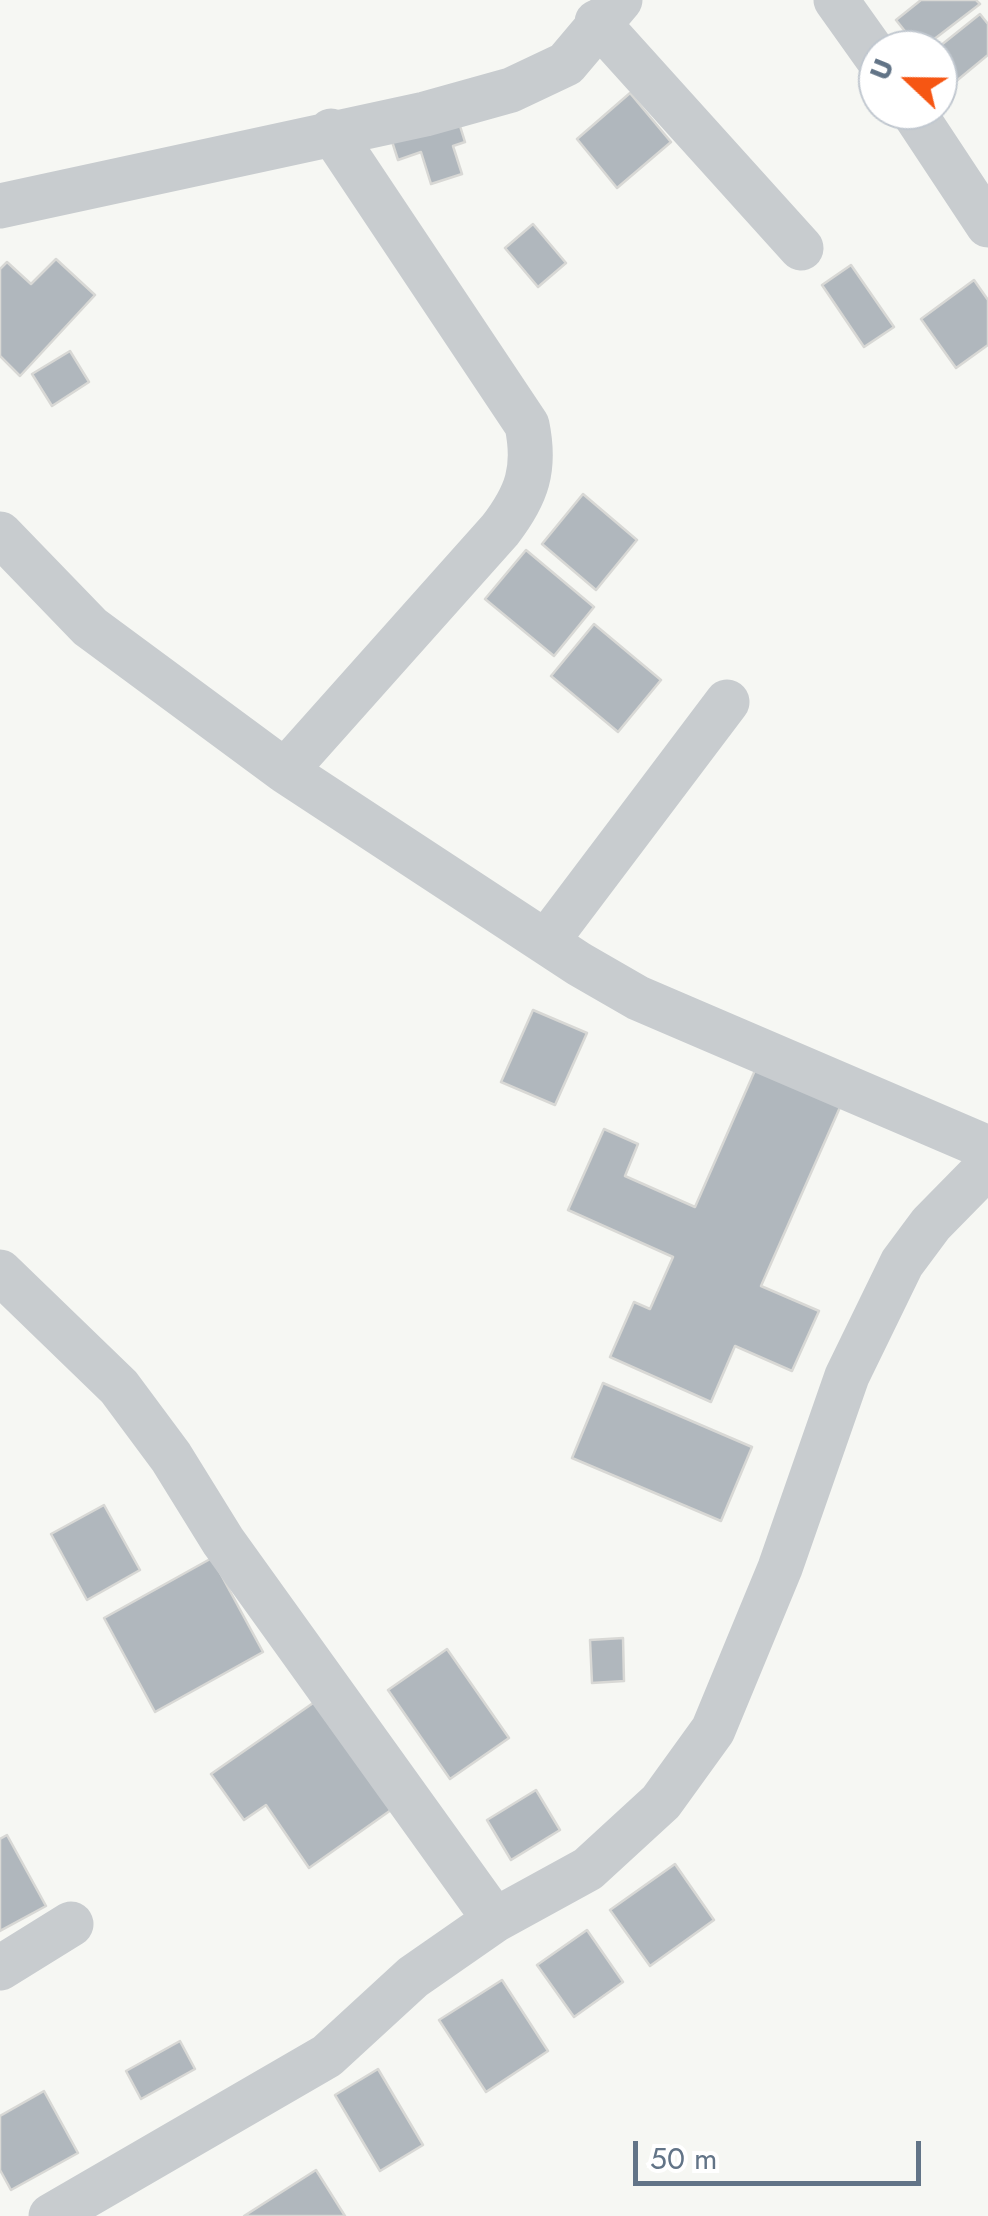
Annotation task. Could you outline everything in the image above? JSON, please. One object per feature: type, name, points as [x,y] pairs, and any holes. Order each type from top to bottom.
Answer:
[{"type":"street","points":[[836,0],[858,31]]},
{"type":"street","points":[[0,206],[331,131],[425,114],[511,90],[566,64],[608,11],[800,248]]},
{"type":"street","points":[[925,130],[988,224]]},
{"type":"street","points":[[285,771],[500,530],[521,503],[530,480],[532,452],[527,425],[331,131]]},
{"type":"street","points":[[0,534],[90,627],[285,771],[546,942],[638,998],[988,1148]]},
{"type":"street","points":[[546,942],[727,702]]},
{"type":"street","points":[[51,2216],[326,2056],[413,1978],[495,1920],[588,1869],[662,1802],[713,1730],[780,1568],[847,1376],[902,1262],[931,1224],[988,1166]]},
{"type":"street","points":[[0,1272],[119,1386],[171,1456],[223,1541],[495,1920]]},
{"type":"street","points":[[0,1968],[71,1924]]},
{"type":"building","points":[[921,0],[976,0],[980,4],[946,30],[904,30],[896,20]]},
{"type":"building","points":[[980,14],[988,24],[988,55],[958,80],[958,32]]},
{"type":"building","points":[[630,93],[671,142],[617,188],[577,139]]},
{"type":"building","points":[[455,110],[465,142],[453,146],[462,174],[431,184],[421,152],[398,160],[389,132]]},
{"type":"building","points":[[533,224],[566,263],[538,287],[505,248]]},
{"type":"building","points":[[56,259],[95,295],[20,376],[0,356],[0,269],[7,262],[31,284]]},
{"type":"building","points":[[851,265],[894,327],[864,347],[822,285]]},
{"type":"building","points":[[974,280],[988,300],[988,345],[956,368],[921,319]]},
{"type":"building","points":[[70,351],[89,382],[52,406],[32,374]]},
{"type":"building","points":[[583,494],[637,540],[596,590],[542,544]]},
{"type":"building","points":[[526,550],[594,607],[554,656],[485,599]]},
{"type":"building","points":[[594,624],[661,680],[618,732],[551,676]]},
{"type":"building","points":[[533,1010],[587,1033],[555,1105],[501,1082]]},
{"type":"building","points":[[756,1068],[841,1105],[761,1286],[819,1311],[792,1371],[735,1346],[711,1402],[610,1357],[634,1302],[650,1309],[673,1257],[568,1210],[604,1129],[638,1144],[625,1176],[695,1207]]},
{"type":"building","points":[[603,1383],[752,1447],[721,1521],[572,1458]]},
{"type":"building","points":[[104,1505],[140,1570],[87,1600],[51,1534]]},
{"type":"building","points":[[212,1558],[263,1652],[155,1712],[104,1618]]},
{"type":"building","points":[[623,1638],[624,1681],[592,1683],[590,1640]]},
{"type":"building","points":[[447,1649],[509,1738],[450,1779],[388,1690]]},
{"type":"building","points":[[316,1701],[391,1810],[309,1868],[266,1805],[244,1820],[211,1774]]},
{"type":"building","points":[[536,1790],[560,1830],[511,1860],[487,1820]]},
{"type":"building","points":[[7,1835],[46,1906],[0,1931],[0,1839]]},
{"type":"building","points":[[675,1864],[714,1920],[650,1966],[610,1910]]},
{"type":"building","points":[[587,1930],[623,1982],[574,2017],[537,1965]]},
{"type":"building","points":[[502,1980],[548,2051],[486,2092],[439,2020]]},
{"type":"building","points":[[180,2041],[195,2069],[141,2099],[126,2071]]},
{"type":"building","points":[[378,2069],[423,2145],[380,2171],[335,2095]]},
{"type":"building","points":[[44,2091],[78,2153],[11,2190],[0,2170],[0,2116]]},
{"type":"building","points":[[316,2170],[345,2216],[244,2216]]}]
